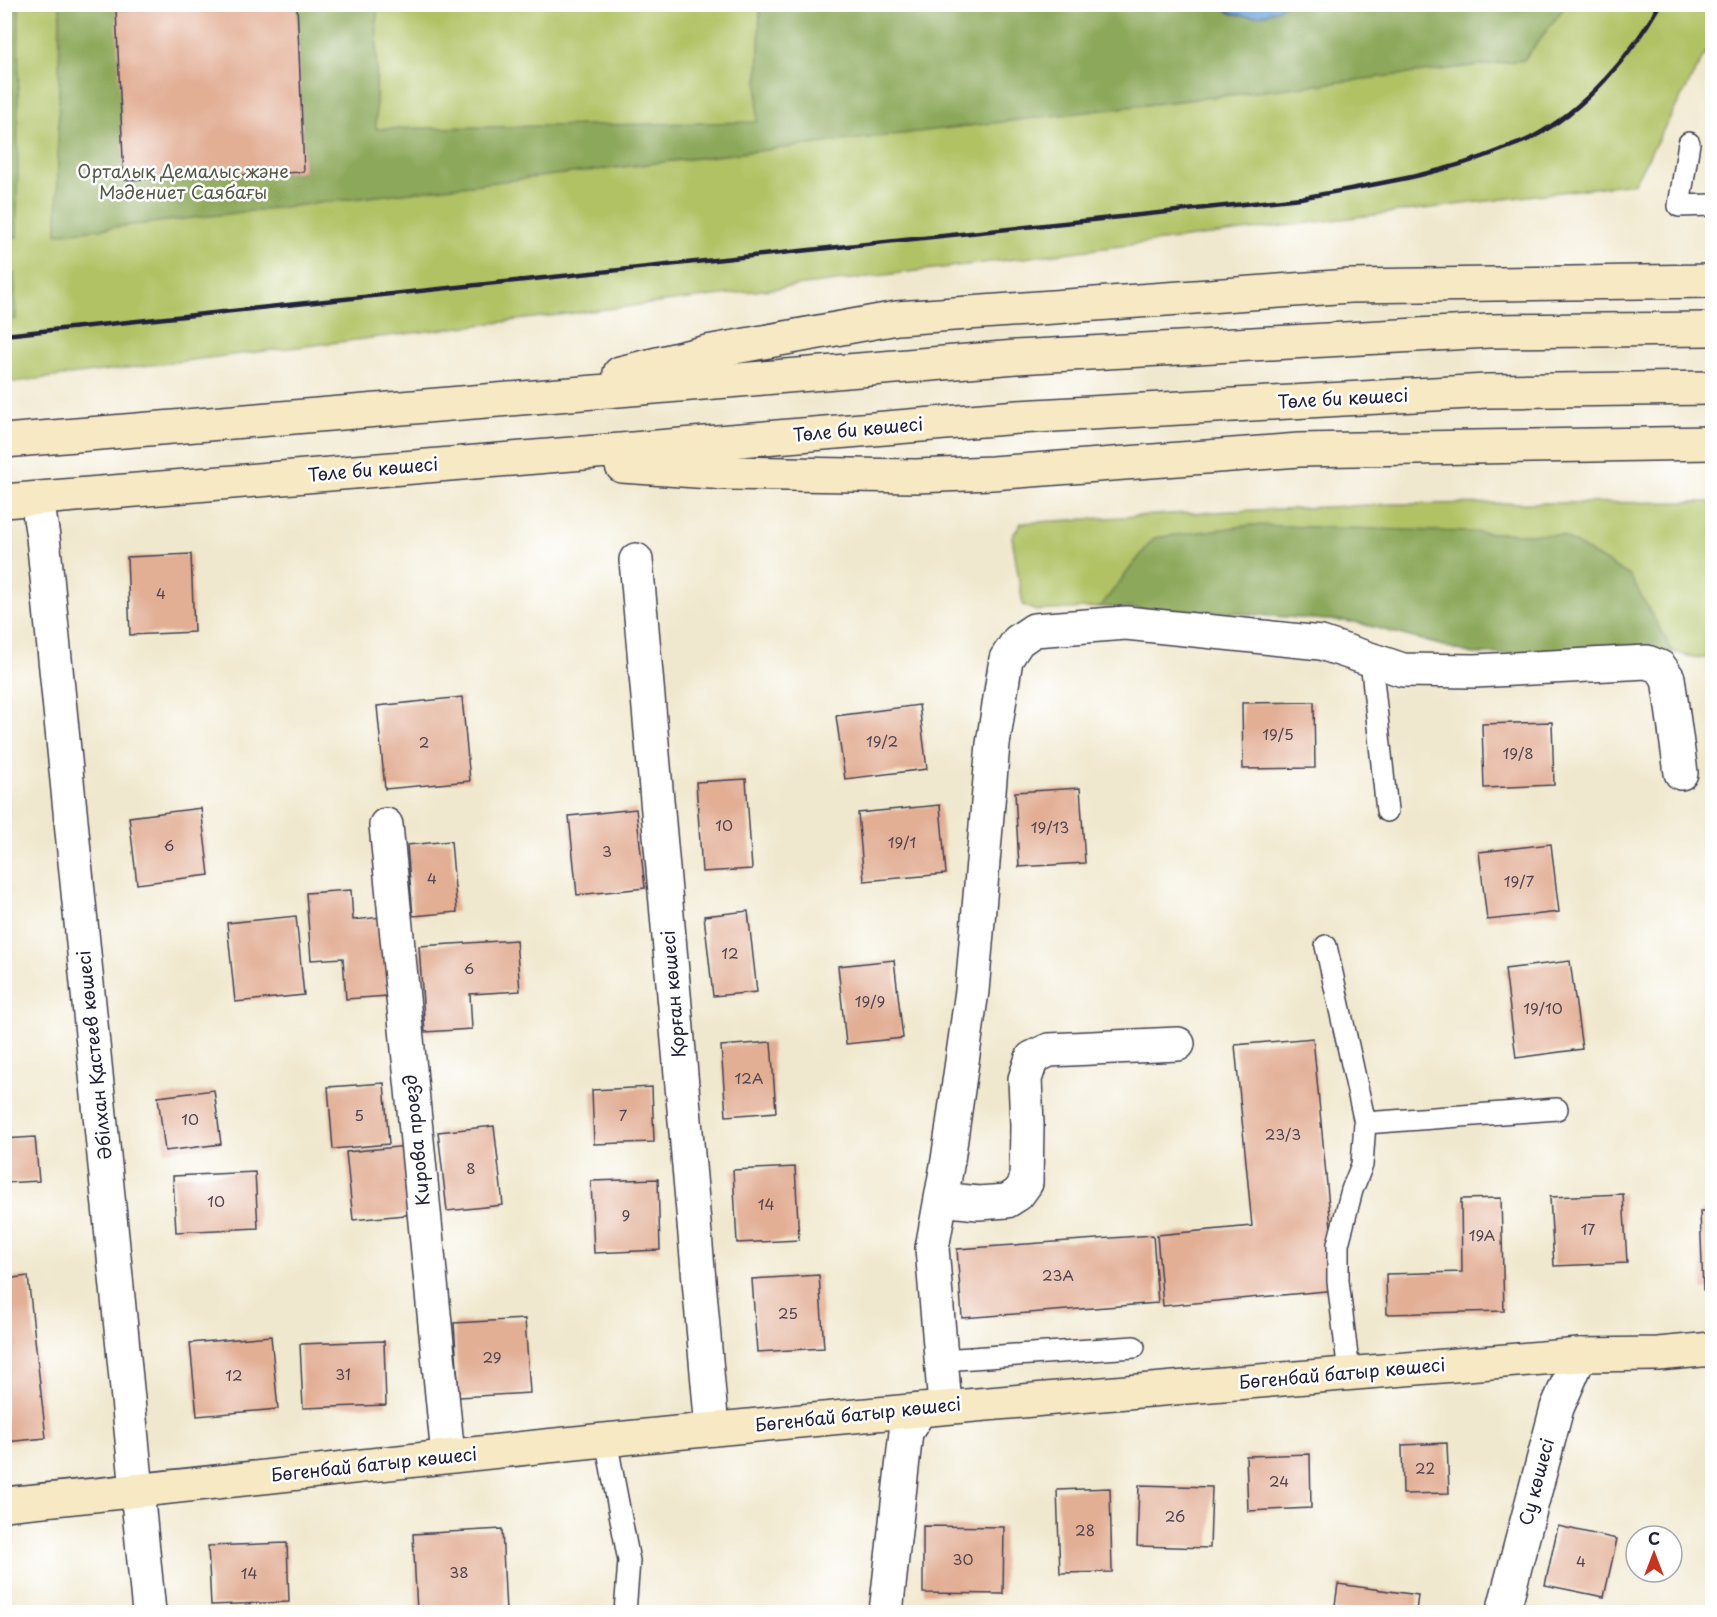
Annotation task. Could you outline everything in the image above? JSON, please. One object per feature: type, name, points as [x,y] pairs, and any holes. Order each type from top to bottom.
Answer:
[{"type":"main road","points":[[510,398],[707,352],[897,318],[1350,286],[1713,281]]},
{"type":"main road","points":[[4,441],[1016,357],[1489,331],[1713,330]]},
{"type":"main road","name":"Төле би көшесі","points":[[4,501],[1018,417],[1488,392],[1713,388]]},
{"type":"main road","points":[[519,458],[726,473],[916,476],[992,473],[1299,450],[1713,443]]},
{"type":"main road","name":"Бөгенбай батыр көшесі","points":[[4,1504],[448,1456],[932,1408],[1580,1355],[1658,1354],[1713,1350]]},
{"type":"street","name":"Әбілхан Қастеев көшесі","points":[[37,499],[43,537],[149,1612]]},
{"type":"street","name":"Қорған көшесі","points":[[636,560],[712,1429]]},
{"type":"street","points":[[886,1612],[906,1432],[932,1408],[942,1360],[932,1248],[972,991],[993,744],[1006,659],[1018,641],[1034,630],[1126,623],[1321,643],[1402,670],[1475,671],[1647,662],[1660,667],[1668,678],[1681,773]]},
{"type":"street","name":"Кирова проезд","points":[[386,825],[448,1456]]},
{"type":"street","points":[[941,1199],[978,1203],[1007,1201],[1018,1194],[1026,1183],[1025,1079],[1032,1058],[1048,1050],[1178,1044]]},
{"type":"street","name":"Су көшесі","points":[[1503,1612],[1557,1408],[1580,1355]]},
{"type":"lane","points":[[1689,143],[1679,206],[1713,206]]},
{"type":"lane","points":[[1371,660],[1387,811]]},
{"type":"lane","points":[[1326,946],[1365,1123],[1362,1165],[1352,1190],[1338,1244],[1338,1281],[1349,1373]]},
{"type":"lane","points":[[1365,1123],[1557,1109]]},
{"type":"lane","points":[[942,1360],[1134,1347]]},
{"type":"lane","points":[[606,1440],[629,1561],[625,1612]]},
{"type":"green space","points":[[1216,4],[1232,14],[1267,14],[1284,4],[1566,5],[1524,60],[57,234],[60,5],[233,5],[117,10],[124,180],[304,172],[297,5],[377,5],[376,129],[757,122],[760,5]]},
{"type":"green space","name":"Орталық Демалыс және Мәдениет Саябағы","points":[[1712,4],[1712,41],[1634,183],[5,383],[4,5]]},
{"type":"green space","points":[[4,5],[19,5],[17,237],[5,239]]},
{"type":"green space","points":[[14,273],[16,319],[5,320],[5,274]]},
{"type":"green space","points":[[1712,502],[1712,659],[1673,652],[1473,654],[1355,622],[1233,613],[1101,607],[1036,611],[1023,605],[1012,537],[1021,523],[1189,513],[1393,504]]},
{"type":"green space","points":[[1252,525],[1561,535],[1630,576],[1673,652],[1473,654],[1355,622],[1233,613],[1100,607],[1154,538]]},
{"type":"water","points":[[1284,4],[1267,14],[1258,16],[1233,13],[1216,5]]},
{"type":"building","points":[[233,4],[297,4],[304,172],[124,180],[116,10]]},
{"type":"building","points":[[191,554],[194,632],[130,635],[127,557]]},
{"type":"building","points":[[462,697],[470,781],[385,789],[377,706]]},
{"type":"building","points":[[1314,702],[1315,768],[1243,769],[1242,703]]},
{"type":"building","points":[[919,705],[927,769],[845,779],[836,716]]},
{"type":"building","points":[[1552,722],[1554,785],[1484,788],[1482,724]]},
{"type":"building","points":[[746,779],[752,869],[702,872],[696,782]]},
{"type":"building","points":[[1080,788],[1085,863],[1019,867],[1015,792]]},
{"type":"building","points":[[940,805],[946,874],[864,881],[858,813]]},
{"type":"building","points":[[201,808],[209,875],[137,884],[129,817]]},
{"type":"building","points":[[636,809],[645,888],[577,895],[569,816]]},
{"type":"building","points":[[451,841],[457,912],[413,916],[407,845]]},
{"type":"building","points":[[1551,844],[1559,912],[1487,920],[1479,852]]},
{"type":"building","points":[[351,890],[353,920],[382,917],[388,996],[346,999],[343,958],[311,960],[306,893]]},
{"type":"building","points":[[748,911],[757,992],[713,996],[704,916]]},
{"type":"building","points":[[296,916],[304,995],[235,1002],[227,923]]},
{"type":"building","points":[[516,940],[520,991],[470,994],[472,1029],[425,1032],[419,946]]},
{"type":"building","points":[[894,960],[903,1038],[846,1044],[838,966]]},
{"type":"building","points":[[1570,961],[1582,1049],[1516,1058],[1505,969]]},
{"type":"building","points":[[1313,1038],[1337,1290],[1163,1306],[1157,1235],[1252,1226],[1235,1045]]},
{"type":"building","points":[[771,1042],[776,1112],[726,1116],[721,1046]]},
{"type":"building","points":[[384,1083],[389,1144],[333,1149],[328,1087]]},
{"type":"building","points":[[652,1087],[654,1142],[594,1144],[592,1090]]},
{"type":"building","points":[[214,1090],[221,1144],[165,1151],[158,1097]]},
{"type":"building","points":[[494,1126],[503,1205],[447,1211],[438,1132]]},
{"type":"building","points":[[35,1137],[39,1181],[4,1183],[4,1139]]},
{"type":"building","points":[[408,1146],[415,1214],[353,1220],[346,1152]]},
{"type":"building","points":[[795,1167],[799,1240],[737,1243],[733,1170]]},
{"type":"building","points":[[255,1172],[258,1228],[176,1232],[173,1176]]},
{"type":"building","points":[[658,1179],[660,1250],[594,1253],[591,1181]]},
{"type":"building","points":[[1623,1194],[1627,1263],[1554,1266],[1550,1197]]},
{"type":"building","points":[[1501,1198],[1504,1311],[1387,1314],[1386,1274],[1462,1272],[1461,1199]]},
{"type":"building","points":[[1700,1211],[1712,1211],[1712,1289],[1703,1290]]},
{"type":"building","points":[[1153,1235],[1158,1303],[962,1318],[957,1249]]},
{"type":"building","points":[[819,1275],[824,1348],[757,1352],[752,1279]]},
{"type":"building","points":[[28,1276],[46,1438],[5,1442],[5,1279]]},
{"type":"building","points":[[525,1319],[530,1393],[459,1397],[454,1323]]},
{"type":"building","points":[[271,1336],[278,1409],[197,1416],[190,1343]]},
{"type":"building","points":[[384,1341],[386,1405],[303,1408],[300,1344]]},
{"type":"building","points":[[1447,1443],[1449,1493],[1403,1494],[1402,1445]]},
{"type":"building","points":[[1310,1454],[1311,1508],[1248,1511],[1246,1456]]},
{"type":"building","points":[[1139,1485],[1212,1487],[1210,1548],[1137,1546]]},
{"type":"building","points":[[1110,1488],[1112,1572],[1060,1573],[1057,1490]]},
{"type":"building","points":[[923,1526],[1004,1527],[1003,1594],[923,1593]]},
{"type":"building","points":[[1558,1526],[1617,1539],[1604,1597],[1545,1585]]},
{"type":"building","points":[[502,1529],[506,1612],[417,1612],[413,1534]]},
{"type":"building","points":[[287,1543],[289,1602],[211,1605],[208,1546]]},
{"type":"building","points":[[1338,1584],[1418,1595],[1416,1612],[1334,1612]]},
{"type":"railway","points":[[4,335],[1301,198],[1377,184],[1477,159],[1527,140],[1551,126],[1570,113],[1604,80],[1635,43],[1660,4]]}]
